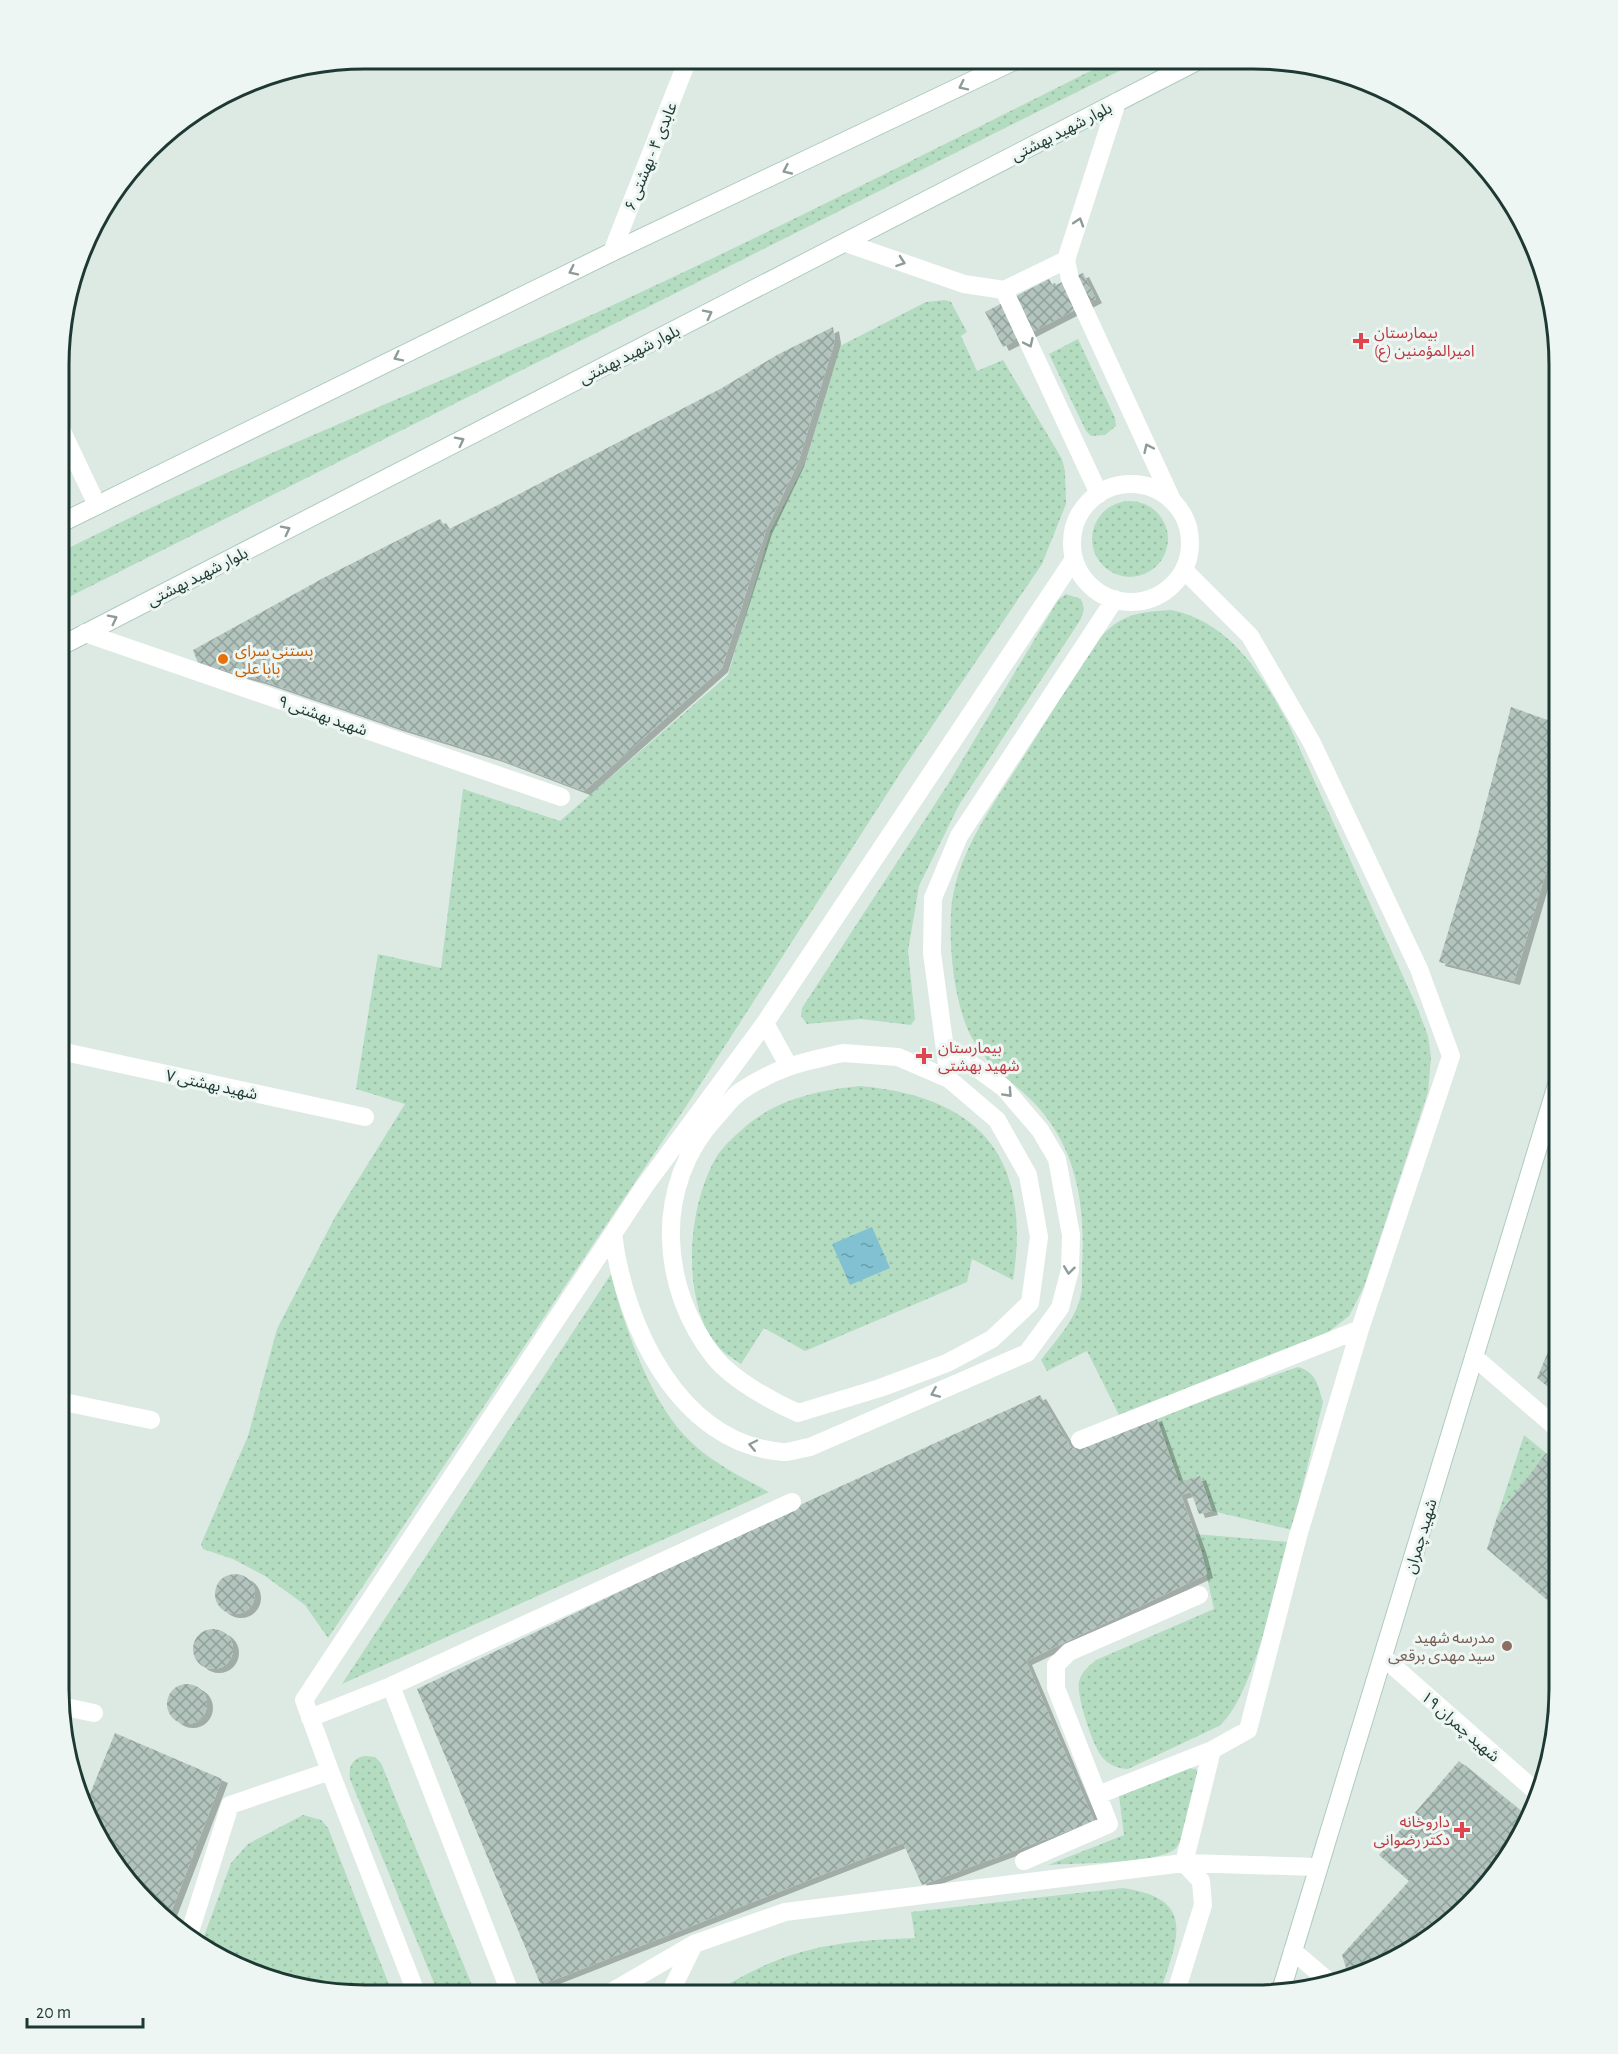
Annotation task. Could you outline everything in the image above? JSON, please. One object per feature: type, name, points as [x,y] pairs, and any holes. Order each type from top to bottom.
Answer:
[{"type":"street","name":"عابدی ۴ - بهشتی ۶","points":[[612,252],[684,69]]},
{"type":"street","points":[[69,519],[612,252],[997,69]]},
{"type":"street","name":"بلوار شهید بهشتی","points":[[69,641],[1181,69]]},
{"type":"street","points":[[1117,102],[1066,260],[1070,279],[1172,501]]},
{"type":"street","points":[[846,243],[964,284],[1004,290],[1066,260]]},
{"type":"street","points":[[1004,290],[1099,494]]},
{"type":"street","points":[[69,446],[97,505]]},
{"type":"street","points":[[1138,485],[1158,490],[1172,501],[1184,516],[1190,534],[1190,552],[1184,570],[1173,584],[1159,596],[1141,602],[1103,595],[1087,583],[1074,559],[1072,546],[1074,526],[1084,508],[1099,494],[1118,486],[1138,485]]},
{"type":"street","points":[[413,1985],[304,1700],[644,1187],[765,1023],[1074,559]]},
{"type":"street","points":[[1098,1795],[1212,1750],[1248,1730],[1298,1536],[1360,1329],[1451,1056],[1419,969],[1312,743],[1250,636],[1184,570]]},
{"type":"street","points":[[949,1079],[932,953],[933,898],[959,836],[1115,599]]},
{"type":"street","name":"شهید بهشتی ۹","points":[[85,633],[561,797]]},
{"type":"street","points":[[765,1023],[788,1065]]},
{"type":"street","points":[[613,1234],[618,1269],[631,1310],[651,1356],[672,1388],[702,1417],[739,1442],[785,1452],[810,1447],[1027,1353],[1060,1308],[1070,1270],[1071,1235],[1057,1159],[1040,1130],[1004,1088],[945,1045]]},
{"type":"street","name":"شهید بهشتی ۷","points":[[69,1053],[365,1117]]},
{"type":"street","points":[[843,1053],[898,1058],[949,1079],[997,1120],[1028,1175],[1039,1237],[1030,1303],[992,1339],[947,1363],[880,1388],[798,1413],[766,1398],[716,1360],[682,1306],[669,1244],[677,1182],[702,1132],[740,1092],[788,1065],[843,1053]]},
{"type":"street","name":"شهید چمران","points":[[1283,1983],[1549,1111]]},
{"type":"street","points":[[644,1187],[677,1182]]},
{"type":"street","points":[[1080,1440],[1360,1329]]},
{"type":"street","points":[[1474,1357],[1549,1421]]},
{"type":"street","points":[[69,1403],[150,1420]]},
{"type":"street","points":[[310,1718],[391,1686],[792,1502]]},
{"type":"street","points":[[1024,1861],[1109,1824],[1056,1688],[1056,1665],[1069,1652],[1198,1595]]},
{"type":"street","name":"شهید چمران ۱۹","points":[[1383,1657],[1532,1787]]},
{"type":"street","points":[[391,1686],[507,1985]]},
{"type":"street","points":[[70,1708],[94,1713]]},
{"type":"street","points":[[1184,1863],[1212,1750]]},
{"type":"street","points":[[191,1928],[230,1805],[330,1771]]},
{"type":"street","points":[[1178,1985],[1203,1905],[1201,1881],[1184,1863]]},
{"type":"street","points":[[623,1985],[694,1944],[785,1911],[1184,1863],[1318,1867]]},
{"type":"street","points":[[674,1985],[694,1944]]},
{"type":"street","points":[[1293,1952],[1323,1977]]},
{"type":"green space","points":[[1094,69],[1123,69],[69,597],[69,548],[200,485],[624,300]]},
{"type":"green space","points":[[945,300],[951,302],[967,332],[961,336],[977,371],[1003,360],[1062,459],[1065,471],[1066,504],[1042,564],[903,769],[687,1105],[328,1638],[305,1605],[265,1576],[233,1559],[203,1549],[201,1544],[248,1436],[277,1329],[335,1217],[405,1104],[356,1089],[378,954],[441,968],[463,789],[560,821],[728,675],[770,532],[806,461],[840,346],[926,302]]},
{"type":"green space","points":[[1078,339],[1115,418],[1116,426],[1105,435],[1091,436],[1086,431],[1049,354]]},
{"type":"green space","points":[[1123,501],[1137,501],[1151,507],[1162,518],[1166,524],[1168,539],[1166,554],[1157,566],[1145,575],[1123,577],[1109,571],[1098,560],[1092,546],[1092,532],[1098,518],[1109,507]]},
{"type":"green space","points":[[1066,594],[1081,599],[1084,609],[1081,619],[959,805],[919,886],[908,951],[915,1019],[911,1025],[861,1019],[807,1024],[801,1016],[802,1008],[948,784],[1058,600]]},
{"type":"green space","points":[[1171,610],[1192,616],[1228,638],[1256,670],[1279,706],[1417,1007],[1428,1036],[1431,1057],[1428,1092],[1364,1287],[1349,1316],[1326,1334],[1119,1415],[1087,1351],[1047,1371],[1041,1360],[1070,1321],[1081,1294],[1083,1246],[1077,1186],[1065,1148],[1055,1130],[1034,1103],[987,1059],[966,1025],[954,977],[951,913],[959,871],[977,832],[1093,646],[1118,622],[1136,614]]},
{"type":"green space","points":[[860,1086],[902,1093],[938,1104],[967,1120],[989,1142],[1005,1168],[1014,1200],[1017,1237],[1013,1280],[972,1259],[967,1282],[805,1351],[764,1328],[741,1364],[713,1341],[696,1299],[692,1248],[700,1198],[707,1176],[717,1156],[727,1144],[758,1117],[800,1097]]},
{"type":"green space","points":[[611,1274],[631,1340],[663,1407],[691,1442],[709,1457],[769,1492],[342,1684]]},
{"type":"green space","points":[[1298,1367],[1313,1376],[1323,1402],[1292,1530],[1212,1511],[1200,1476],[1179,1482],[1156,1417]]},
{"type":"green space","points":[[1524,1435],[1546,1453],[1497,1517]]},
{"type":"green space","points":[[1195,1534],[1289,1542],[1262,1640],[1242,1692],[1231,1712],[1219,1726],[1128,1769],[1118,1767],[1103,1758],[1095,1744],[1080,1698],[1080,1678],[1096,1660],[1214,1609]]},
{"type":"green space","points":[[375,1757],[381,1763],[472,1985],[435,1985],[350,1779],[352,1763],[358,1758]]},
{"type":"green space","points":[[1187,1768],[1196,1769],[1200,1778],[1187,1825],[1176,1848],[1168,1853],[1136,1860],[1048,1865],[1124,1835],[1119,1796]]},
{"type":"green space","points":[[303,1815],[321,1820],[328,1828],[389,1985],[346,1984],[288,1975],[234,1954],[204,1937],[231,1863],[248,1844]]},
{"type":"green space","points":[[1123,1888],[1147,1894],[1163,1902],[1173,1912],[1176,1940],[1162,1985],[728,1985],[785,1957],[809,1950],[859,1942],[915,1938],[911,1912]]},
{"type":"water","points":[[872,1227],[890,1268],[850,1285],[832,1244]]},
{"type":"building","points":[[1083,273],[1096,299],[1003,347],[985,312],[1049,279],[1053,286]]},
{"type":"building","points":[[833,327],[835,340],[798,463],[766,530],[722,668],[584,791],[497,758],[397,727],[260,680],[198,663],[193,650],[327,576],[440,519],[447,530],[500,504]]},
{"type":"building","points":[[1511,707],[1549,720],[1549,861],[1514,981],[1439,962],[1478,834]]},
{"type":"building","points":[[1549,1350],[1549,1388],[1537,1378]]},
{"type":"building","points":[[1040,1395],[1072,1449],[1156,1417],[1179,1482],[1200,1476],[1212,1511],[1199,1514],[1191,1492],[1181,1495],[1207,1574],[1026,1661],[1094,1821],[922,1885],[903,1843],[541,1985],[417,1689],[800,1505]]},
{"type":"building","points":[[1546,1453],[1549,1456],[1549,1602],[1487,1549],[1497,1517]]},
{"type":"building","points":[[235,1574],[249,1580],[255,1594],[249,1608],[235,1614],[221,1608],[215,1594],[221,1580]]},
{"type":"building","points":[[213,1629],[227,1635],[233,1649],[227,1663],[213,1669],[199,1663],[193,1649],[199,1635]]},
{"type":"building","points":[[187,1684],[201,1690],[207,1704],[201,1718],[187,1724],[173,1718],[167,1704],[173,1690]]},
{"type":"building","points":[[115,1733],[222,1779],[171,1913],[130,1869],[109,1837],[89,1795]]},
{"type":"building","name":"داروخانه دکتر رضوانی","points":[[1459,1761],[1522,1812],[1509,1837],[1488,1869],[1448,1912],[1401,1945],[1347,1969],[1342,1955],[1409,1881],[1379,1855]]},
{"type":"place","name":"بیمارستان امیرالمؤمنین (ع)","points":[[1361,341]]},
{"type":"place","name":"بستنی سرای بابا علی","points":[[223,659]]},
{"type":"place","name":"بیمارستان شهید بهشتی","points":[[924,1056]]},
{"type":"place","name":"مدرسه شهید سید مهدی برقعی","points":[[1507,1646]]},
{"type":"place","name":"داروخانه دکتر رضوانی","points":[[1462,1830]]}]
